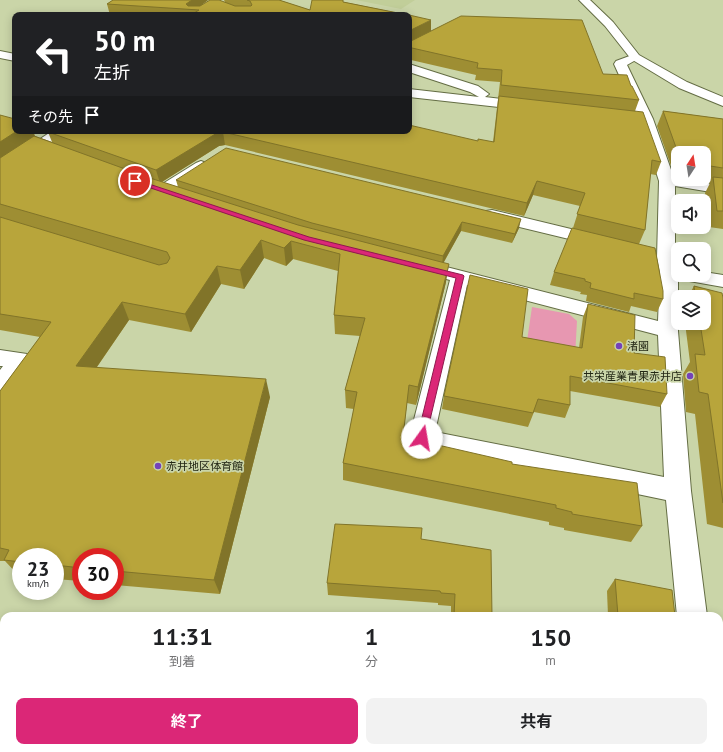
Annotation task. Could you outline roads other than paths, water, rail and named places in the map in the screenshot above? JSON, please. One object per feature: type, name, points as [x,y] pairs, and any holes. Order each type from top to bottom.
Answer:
[{"type":"street","points":[[584,0],[609,24],[635,56],[683,85],[723,102]]},
{"type":"street","points":[[0,54],[12,57]]},
{"type":"street","points":[[635,56],[620,64],[646,120],[667,181],[670,267],[668,331],[678,491],[692,612]]},
{"type":"street","points":[[412,69],[474,89],[501,103]]},
{"type":"street","points":[[412,93],[539,108]]},
{"type":"street","points":[[0,172],[47,148],[59,134]]},
{"type":"street","points":[[162,191],[212,159]]},
{"type":"street","points":[[480,212],[612,244]]},
{"type":"street","points":[[399,261],[668,331]]},
{"type":"street","points":[[670,267],[723,280]]},
{"type":"street","points":[[460,276],[422,438],[678,491]]},
{"type":"street","points":[[0,358],[19,360],[0,387]]},
{"type":"lane","points":[[667,181],[723,190]]},
{"type":"place","name":"渚園","points":[[619,346]]},
{"type":"place","name":"共栄産業青果赤井店","points":[[690,376]]},
{"type":"place","name":"赤井地区体育館","points":[[158,466]]}]
